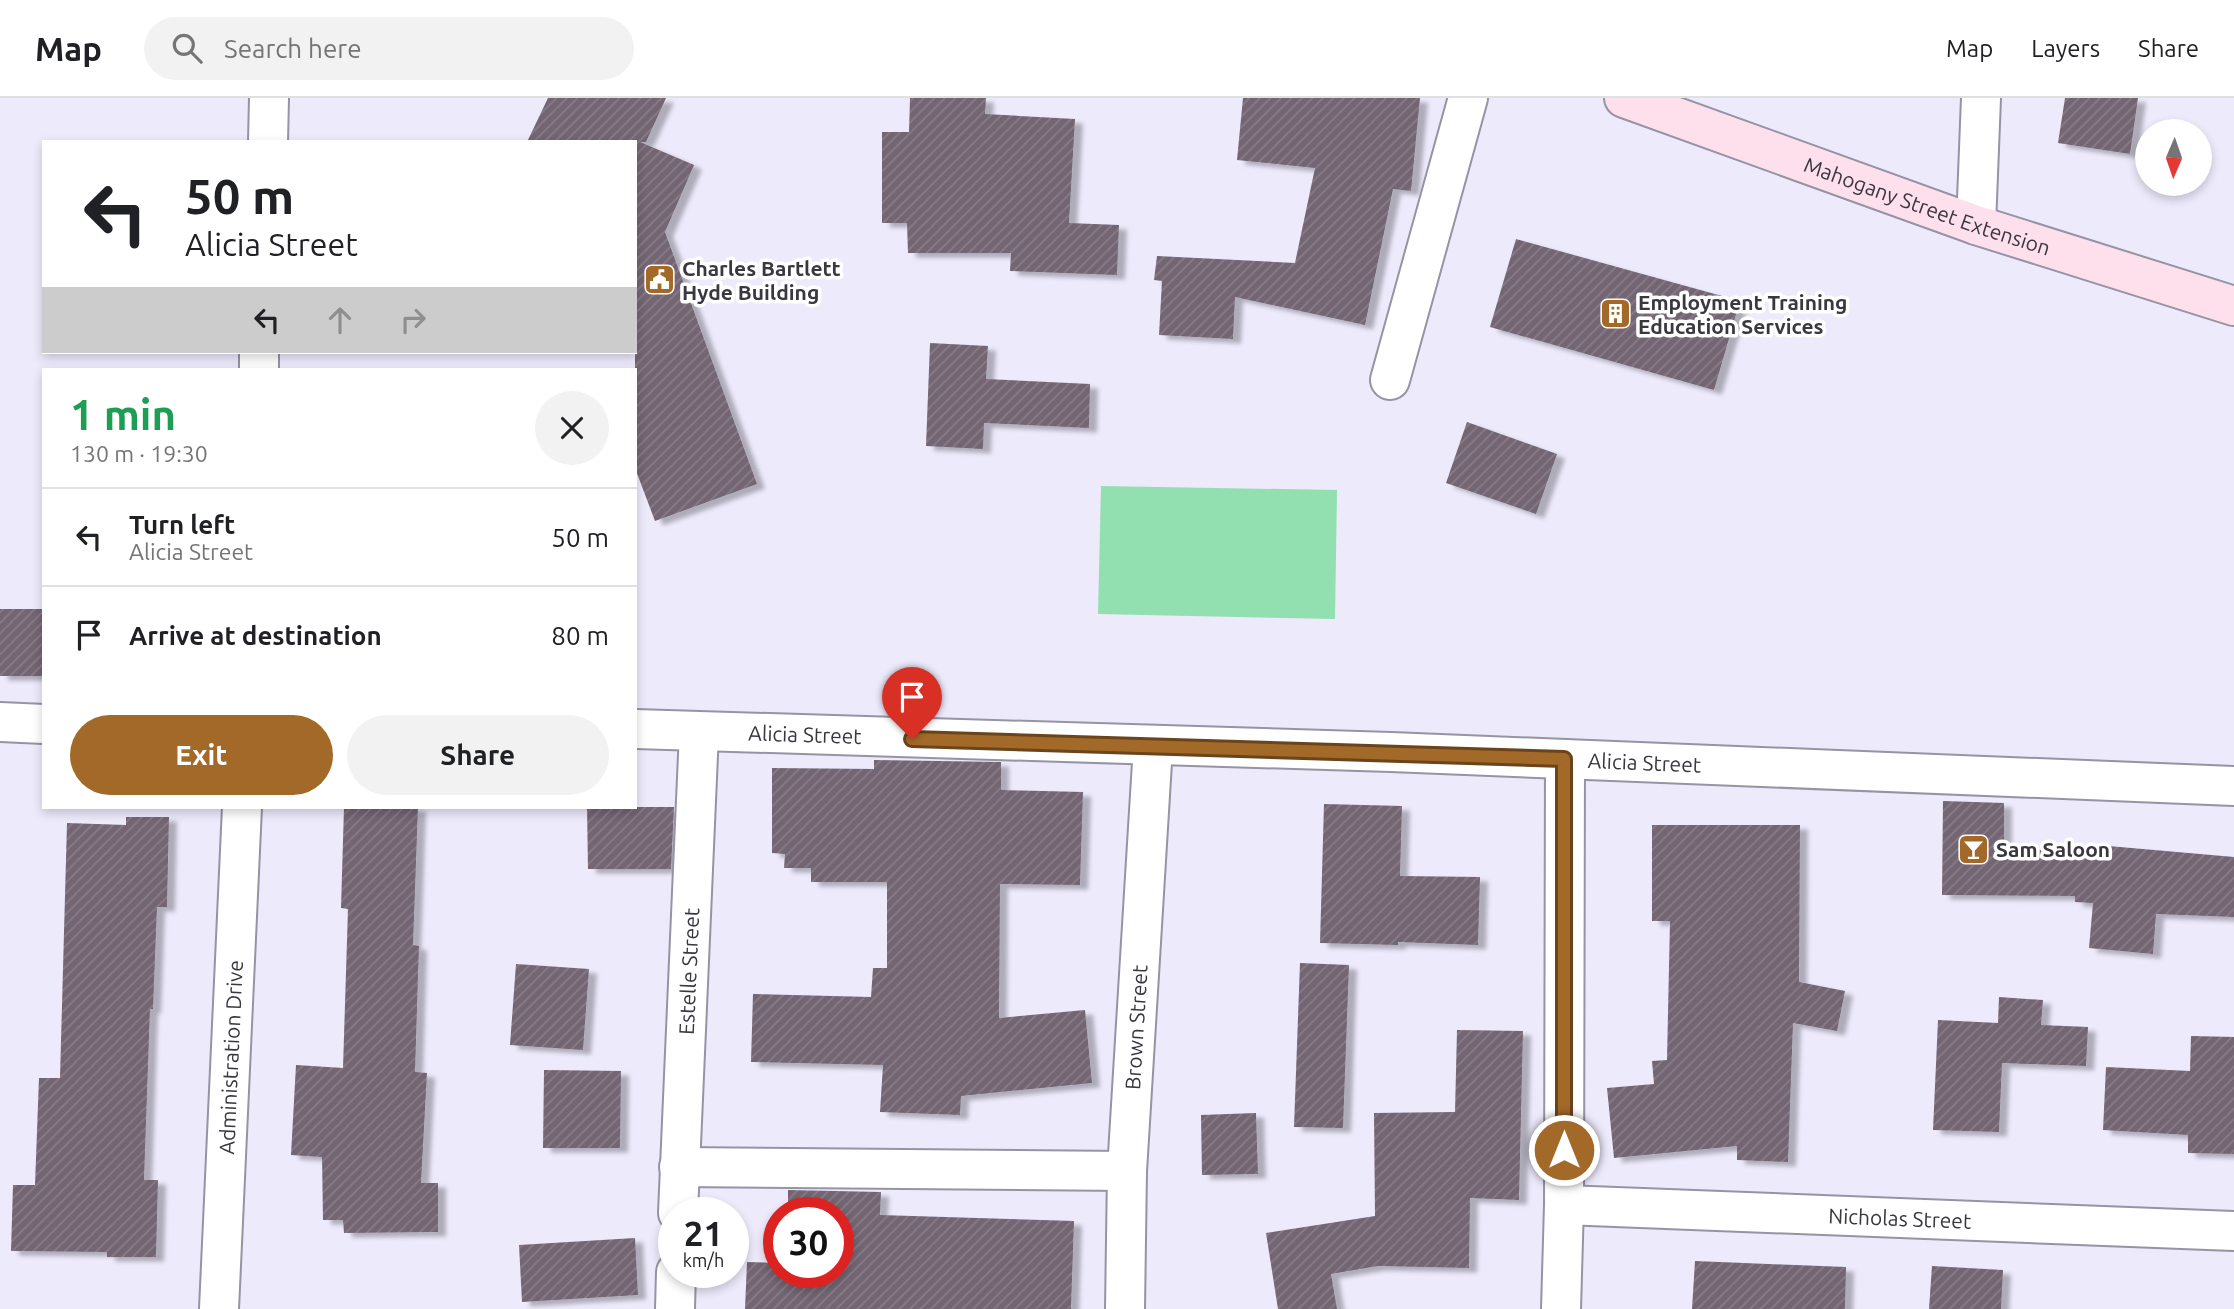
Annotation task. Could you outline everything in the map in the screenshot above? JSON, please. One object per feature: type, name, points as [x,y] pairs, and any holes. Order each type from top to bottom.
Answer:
[{"type":"street","points":[[268,140],[269,98]]},
{"type":"street","points":[[1390,380],[1468,98]]},
{"type":"street","name":"Mahogany Street Extension","points":[[1624,98],[1976,225],[2234,306]]},
{"type":"street","points":[[1976,225],[1980,98]]},
{"type":"street","points":[[0,722],[42,723]]},
{"type":"street","name":"Alicia Street","points":[[637,729],[1564,759],[2234,786]]},
{"type":"street","name":"Estelle Street","points":[[678,1197],[699,732]]},
{"type":"street","name":"Brown Street","points":[[1125,1309],[1128,1171],[1153,746]]},
{"type":"street","points":[[1561,1309],[1564,1206],[1564,759]]},
{"type":"street","name":"Administration Drive","points":[[219,1309],[242,809]]},
{"type":"street","points":[[678,1167],[1128,1171]]},
{"type":"street","name":"Nicholas Street","points":[[1564,1206],[2234,1231]]},
{"type":"street","points":[[675,1309],[676,1288]]},
{"type":"green space","points":[[1101,486],[1337,490],[1335,619],[1098,614]]},
{"type":"building","name":"Charles Bartlett Hyde Building","points":[[548,98],[666,98],[646,142],[640,142],[694,165],[665,232],[757,484],[655,521],[637,473],[637,140],[528,140]]},
{"type":"building","points":[[910,98],[986,98],[985,114],[1075,119],[1069,223],[1119,225],[1117,275],[1010,271],[1011,253],[908,253],[907,223],[882,223],[882,132],[909,132]]},
{"type":"building","points":[[1243,98],[1420,98],[1411,191],[1393,189],[1365,325],[1235,297],[1233,339],[1159,335],[1162,281],[1154,280],[1157,256],[1295,263],[1315,168],[1237,160]]},
{"type":"building","points":[[2065,98],[2138,98],[2130,154],[2058,143]]},
{"type":"building","name":"Employment Training Education Services","points":[[1516,239],[1740,301],[1714,390],[1490,327]]},
{"type":"building","points":[[930,343],[988,346],[986,379],[1090,384],[1089,428],[984,423],[983,449],[926,446]]},
{"type":"building","points":[[1467,422],[1557,454],[1536,514],[1446,483]]},
{"type":"building","points":[[0,609],[42,609],[42,676],[0,676]]},
{"type":"building","points":[[874,760],[1001,762],[1001,790],[1083,792],[1080,885],[1000,884],[999,1018],[1085,1010],[1092,1083],[961,1096],[960,1115],[880,1112],[883,1065],[751,1062],[753,994],[871,997],[873,968],[887,968],[887,882],[811,882],[811,868],[784,868],[785,854],[772,853],[772,768],[874,769]]},
{"type":"building","points":[[1943,801],[2004,803],[2004,847],[2096,854],[2097,845],[2234,857],[2234,917],[2156,914],[2153,954],[2089,948],[2093,903],[2075,902],[2075,896],[1942,895]]},
{"type":"building","points":[[1324,804],[1402,806],[1400,876],[1480,877],[1478,945],[1320,943]]},
{"type":"building","points":[[674,807],[671,869],[588,869],[587,809]]},
{"type":"building","points":[[344,809],[418,809],[413,945],[419,946],[415,1072],[427,1073],[421,1183],[438,1183],[438,1232],[344,1233],[343,1220],[323,1220],[322,1157],[291,1155],[296,1065],[343,1068],[348,909],[341,908]]},
{"type":"building","points":[[126,817],[169,817],[167,907],[157,907],[153,1009],[150,1009],[144,1180],[158,1180],[156,1257],[107,1257],[107,1252],[11,1251],[13,1185],[35,1185],[39,1078],[60,1078],[67,823],[126,825]]},
{"type":"building","points":[[1652,825],[1800,825],[1799,982],[1845,991],[1837,1031],[1793,1023],[1788,1162],[1737,1160],[1737,1146],[1614,1158],[1607,1088],[1654,1084],[1652,1061],[1667,1060],[1670,921],[1652,921]]},
{"type":"building","points":[[1300,963],[1349,965],[1343,1128],[1294,1127]]},
{"type":"building","points":[[516,964],[589,969],[583,1050],[510,1045]]},
{"type":"building","points":[[1999,997],[2043,1000],[2041,1025],[2088,1027],[2086,1066],[2002,1063],[1999,1132],[1933,1130],[1938,1020],[1998,1023]]},
{"type":"building","points":[[1457,1030],[1523,1031],[1519,1200],[1470,1198],[1469,1268],[1378,1266],[1331,1274],[1337,1309],[1278,1309],[1266,1233],[1375,1216],[1374,1113],[1455,1112]]},
{"type":"building","points":[[2191,1036],[2234,1037],[2234,1154],[2188,1153],[2188,1135],[2103,1130],[2106,1067],[2190,1071]]},
{"type":"building","points":[[544,1070],[621,1071],[620,1148],[543,1148]]},
{"type":"building","points":[[1256,1113],[1258,1174],[1202,1175],[1201,1115]]},
{"type":"building","points":[[788,1190],[881,1192],[880,1215],[1074,1221],[1071,1309],[745,1309],[746,1288],[749,1288],[749,1262],[763,1262],[763,1288],[854,1288],[854,1197],[788,1197]]},
{"type":"building","points":[[635,1238],[638,1295],[522,1302],[519,1245]]},
{"type":"building","points":[[1695,1261],[1846,1267],[1845,1309],[1692,1309]]},
{"type":"building","points":[[1932,1266],[2003,1270],[2001,1309],[1929,1309]]},
{"type":"place","name":"Charles Bartlett Hyde Building","points":[[659,280]]},
{"type":"place","name":"Employment Training Education Services","points":[[1615,314]]},
{"type":"place","name":"Sam Saloon","points":[[1973,849]]},
{"type":"route","points":[[912,739],[1564,759],[1564,1150]]}]
